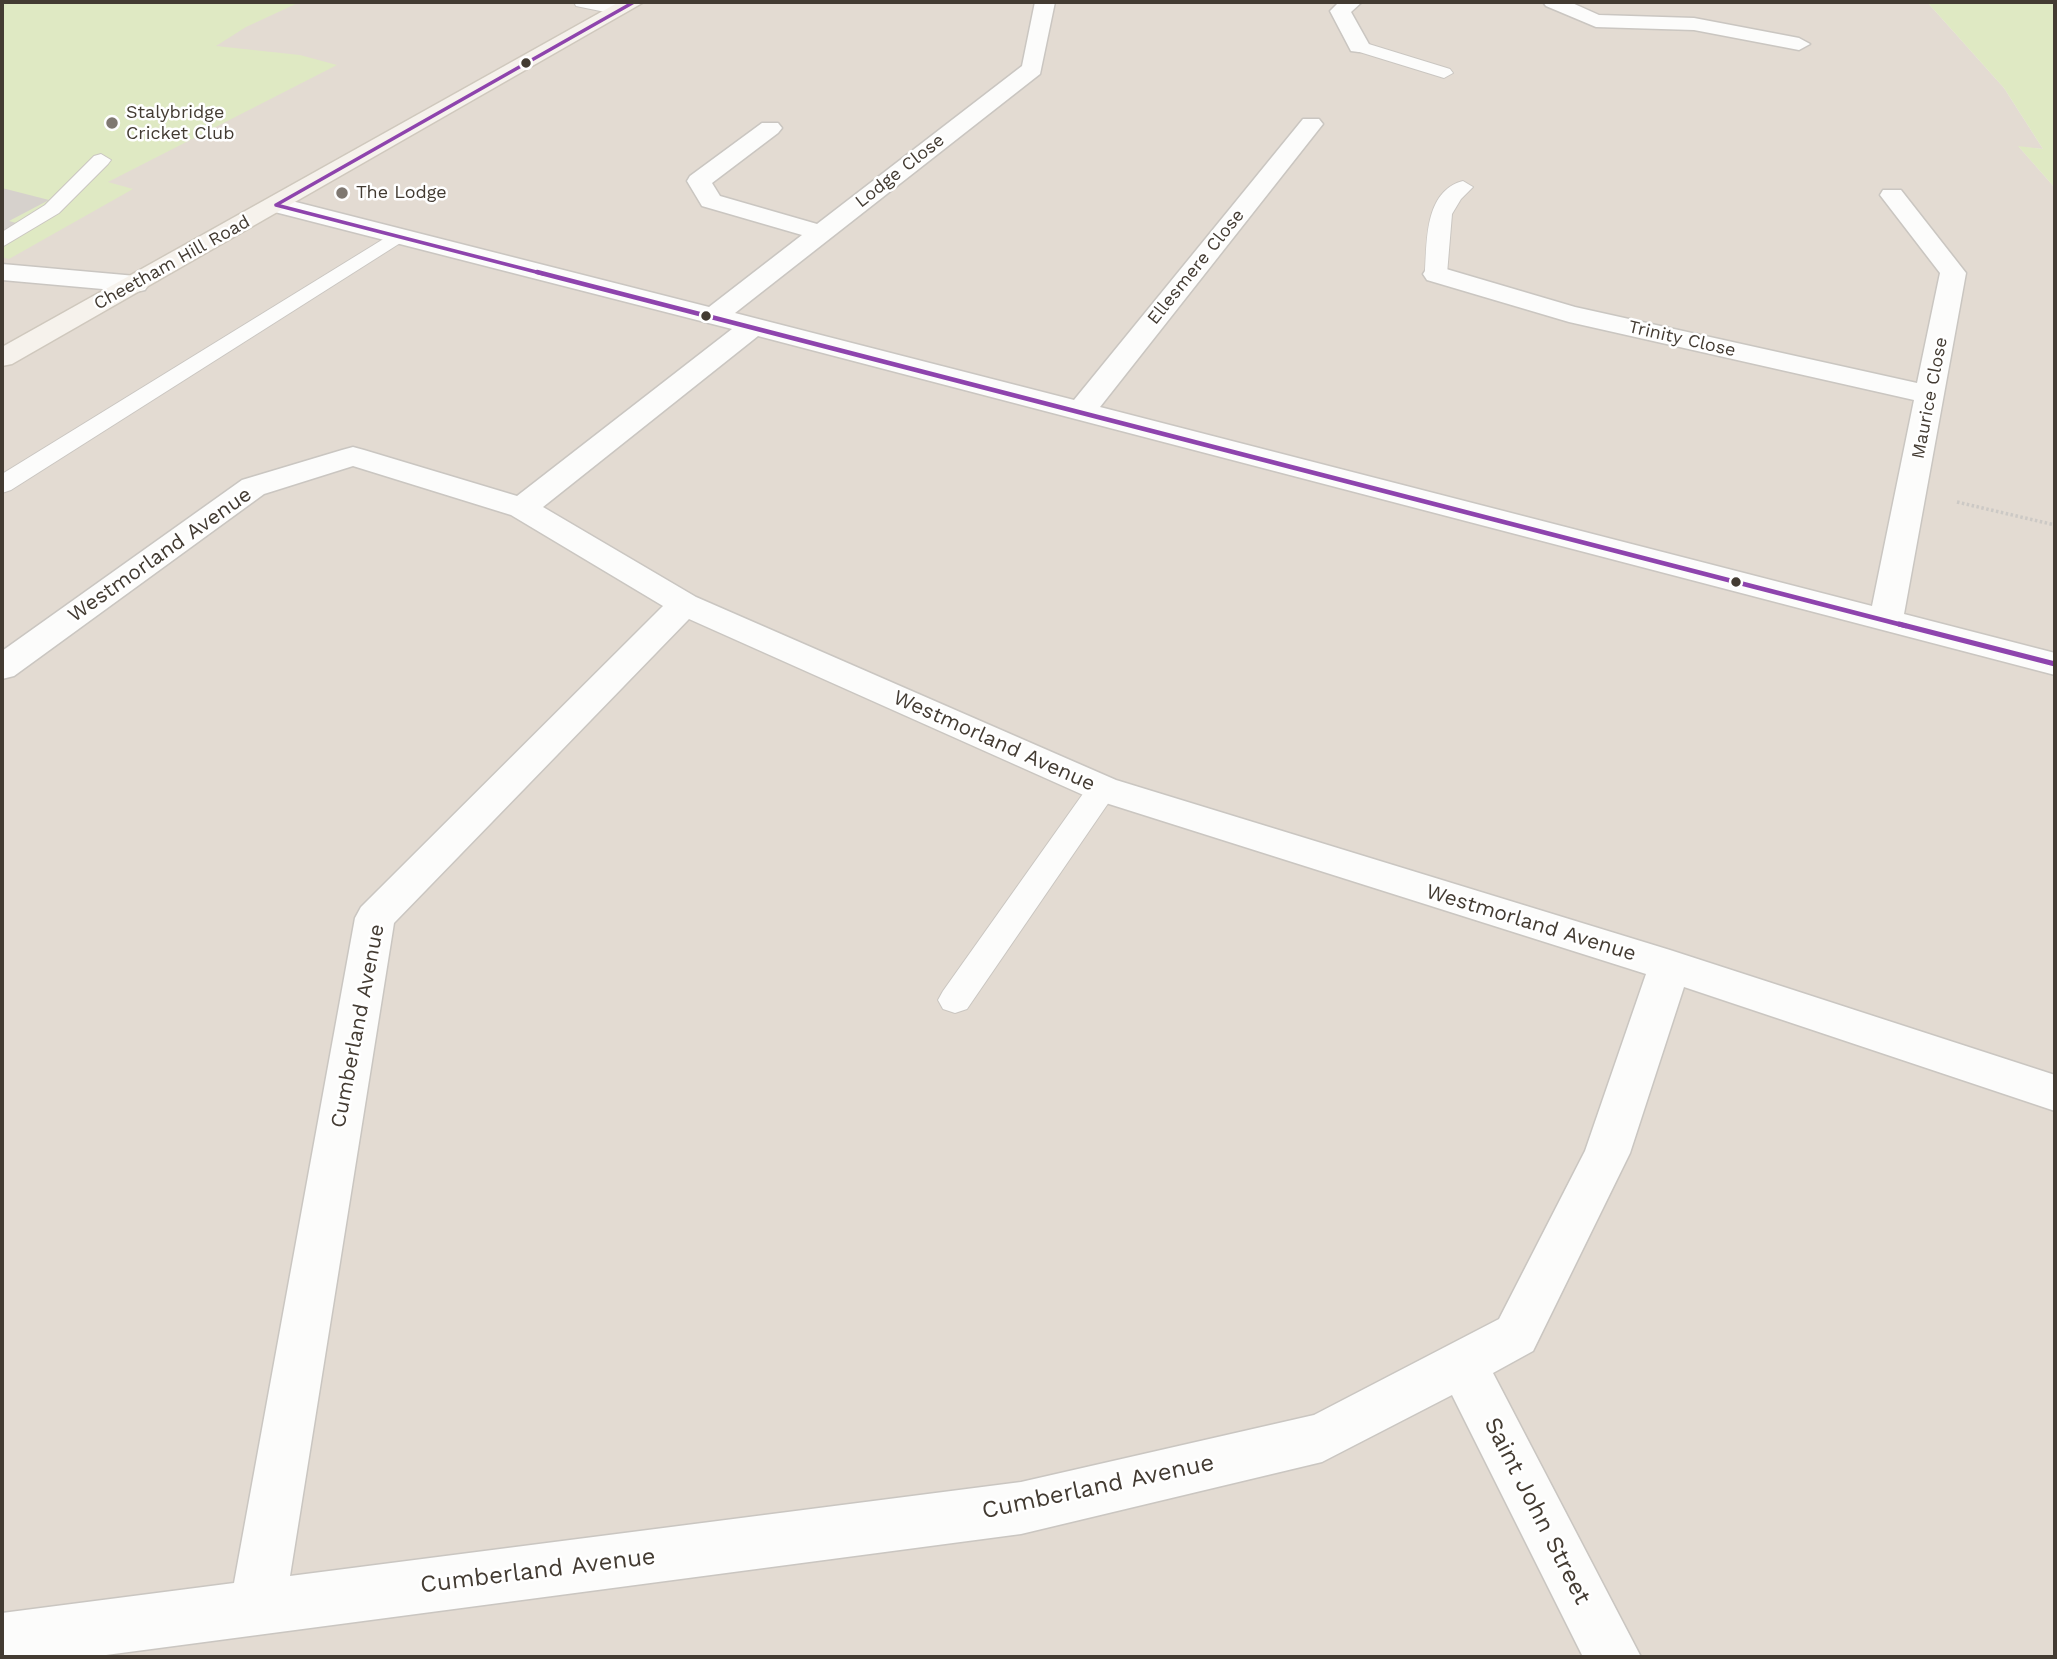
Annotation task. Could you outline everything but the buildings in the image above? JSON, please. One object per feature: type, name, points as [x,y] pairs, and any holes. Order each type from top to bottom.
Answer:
[{"type":"main road","name":"Cheetham Hill Road","points":[[2,358],[627,6]]},
{"type":"street","name":"Lodge Close","points":[[715,316],[1032,69],[1045,2]]},
{"type":"street","points":[[1352,2],[1340,11],[1359,46]]},
{"type":"street","points":[[1553,2],[1596,21],[1694,24],[1799,44]]},
{"type":"street","name":"Ellesmere Close","points":[[1082,411],[1311,124]]},
{"type":"street","points":[[770,128],[699,181],[711,201],[821,233]]},
{"type":"street","name":"Maurice Close","points":[[1886,620],[1953,273],[1892,195]]},
{"type":"street","points":[[276,205],[715,316],[2055,664]]},
{"type":"street","points":[[2,272],[135,284]]},
{"type":"street","name":"Trinity Close","points":[[1436,274],[1569,314],[1930,395]]},
{"type":"street","points":[[522,508],[753,326]]},
{"type":"street","name":"Westmorland Avenue","points":[[2,668],[253,487],[352,456],[522,508],[684,604],[1103,789],[1670,966],[2055,1093]]},
{"type":"street","name":"Cumberland Avenue","points":[[257,1607],[375,918],[684,604]]},
{"type":"street","name":"Cumberland Avenue","points":[[2,1641],[1021,1508],[1322,1438],[1516,1335],[1607,1153],[1670,966]]},
{"type":"street","name":"Saint John Street","points":[[1462,1364],[1613,1657]]},
{"type":"lane","points":[[582,2],[627,6]]},
{"type":"lane","points":[[1359,46],[1444,73]]},
{"type":"lane","points":[[2,241],[52,209],[100,160]]},
{"type":"lane","points":[[1436,274],[1442,207],[1449,195],[1463,187]]},
{"type":"lane","points":[[2,485],[398,236]]},
{"type":"lane","points":[[955,1000],[1103,789]]},
{"type":"path","points":[[1912,491],[2055,525]]},
{"type":"shaded area","points":[[2,2],[1927,2],[2004,88],[2043,149],[2019,147],[2055,188],[2055,1657],[2,1657]]},
{"type":"green space","name":"Stalybridge Cricket Club","points":[[2,2],[300,2],[246,27],[216,46],[300,55],[337,65],[108,182],[133,189],[9,259],[2,257]]},
{"type":"green space","points":[[1927,2],[2055,2],[2055,188],[2018,146],[2043,149],[2004,88]]},
{"type":"transit line","points":[[276,205],[634,2]]},
{"type":"transit line","points":[[276,205],[2055,664]]},
{"type":"place","name":"Stalybridge Cricket Club","points":[[112,123]]},
{"type":"place","name":"The Lodge","points":[[342,193]]}]
